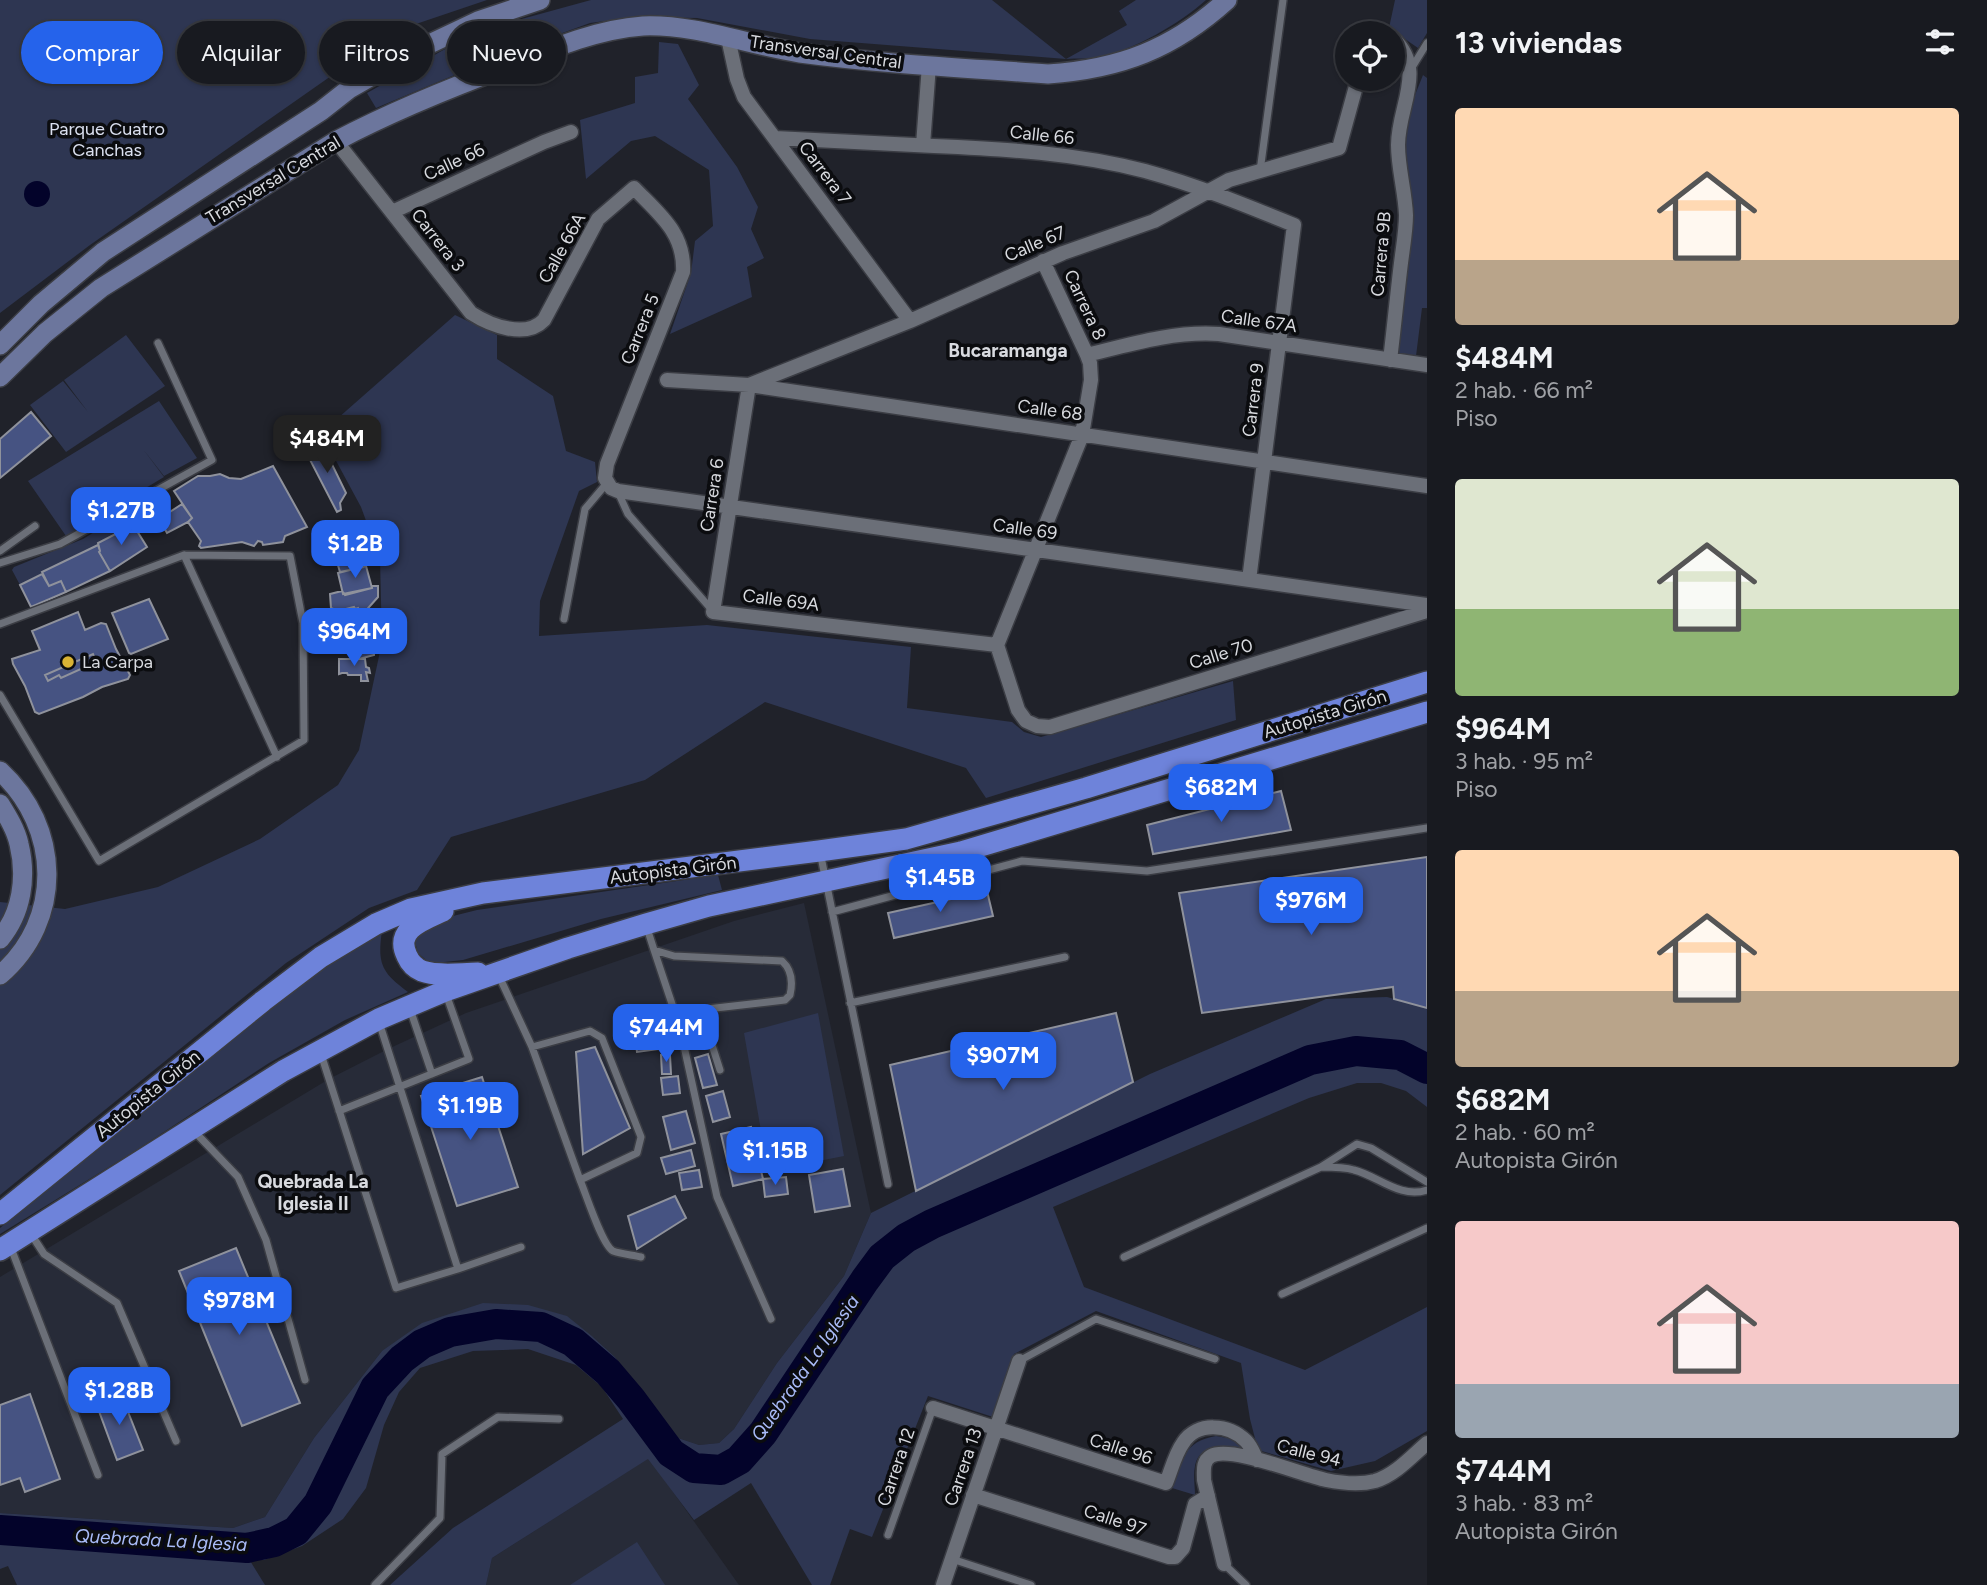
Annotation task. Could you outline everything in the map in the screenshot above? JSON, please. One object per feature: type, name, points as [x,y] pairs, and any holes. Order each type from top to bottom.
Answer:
[{"type":"highway","name":"Autopista Girón","points":[[0,1214],[263,1000],[321,957],[376,924],[411,909],[484,893],[884,843],[933,832],[1086,788],[1427,682]]},
{"type":"highway","name":"Autopista Girón","points":[[5,1247],[283,1071],[378,1019],[445,990],[709,906],[961,852],[1427,712]]},
{"type":"highway","points":[[484,893],[410,928],[405,935],[404,950],[413,965],[426,972],[498,972]]},
{"type":"main road","name":"Transversal Central","points":[[0,345],[41,304],[110,247],[321,111],[349,89],[449,34],[500,12],[540,0]]},
{"type":"main road","name":"Transversal Central","points":[[0,377],[45,333],[101,288],[337,141],[373,122],[467,82],[609,31],[645,26],[665,27],[826,56],[1048,74],[1128,61],[1193,28],[1227,0]]},
{"type":"main road","points":[[0,333],[41,304]]},
{"type":"main road","points":[[0,771],[22,794],[32,811],[40,829],[47,868],[42,912],[35,930],[26,947],[0,975]]},
{"type":"main road","points":[[0,804],[19,843],[23,868],[22,894],[15,916],[0,939]]},
{"type":"street","name":"Carrera 7","points":[[728,38],[740,89],[910,321]]},
{"type":"street","points":[[1405,52],[1410,69]]},
{"type":"street","points":[[923,145],[929,65]]},
{"type":"street","name":"Carrera 9B","points":[[1390,360],[1406,217],[1398,141],[1411,84],[1410,69]]},
{"type":"street","name":"Calle 67","points":[[748,385],[910,321],[1042,261],[1154,221],[1229,180],[1339,148],[1355,91]]},
{"type":"street","name":"Calle 66","points":[[392,212],[571,132]]},
{"type":"street","name":"Calle 66","points":[[775,138],[974,148],[1065,156],[1144,171],[1210,191],[1294,225]]},
{"type":"street","name":"Carrera 3","points":[[337,141],[471,313],[481,320],[500,326],[530,330]]},
{"type":"street","name":"Calle 66A","points":[[530,330],[544,320],[598,219],[634,188]]},
{"type":"street","name":"Carrera 5","points":[[612,487],[605,478],[607,464],[683,272],[684,258],[679,240],[668,223],[634,188]]},
{"type":"street","name":"Carrera 9","points":[[1249,580],[1294,225]]},
{"type":"street","name":"Carrera 8","points":[[997,645],[1082,435],[1091,380],[1087,355],[1042,261]]},
{"type":"street","name":"Calle 67A","points":[[1087,355],[1152,339],[1198,333],[1427,365]]},
{"type":"street","name":"Calle 68","points":[[667,380],[748,385],[1427,486]]},
{"type":"street","name":"Carrera 6","points":[[713,612],[748,385]]},
{"type":"street","name":"Calle 69","points":[[612,487],[730,507],[1427,605]]},
{"type":"street","name":"Calle 70","points":[[997,645],[1018,710],[1026,721],[1037,726],[1050,727],[1427,611]]},
{"type":"street","name":"Calle 69A","points":[[713,612],[997,645]]},
{"type":"street","name":"Carrera 13","points":[[943,1585],[1019,1361]]},
{"type":"street","name":"Calle 96","points":[[933,1408],[1166,1483],[1181,1444],[1189,1435],[1206,1427],[1231,1431],[1245,1440],[1257,1460]]},
{"type":"street","name":"Calle 94","points":[[1208,1496],[1203,1468],[1205,1461],[1212,1455],[1229,1454],[1326,1480],[1353,1483],[1374,1481],[1399,1468],[1427,1443]]},
{"type":"street","name":"Calle 97","points":[[974,1494],[1169,1558],[1175,1557],[1183,1548],[1195,1504],[1208,1496]]},
{"type":"street","points":[[1208,1496],[1224,1564]]},
{"type":"lane","points":[[1259,172],[1283,0]]},
{"type":"lane","name":"Carrera 9B","points":[[1410,69],[1427,43]]},
{"type":"lane","points":[[0,563],[60,544],[212,460],[158,344]]},
{"type":"lane","points":[[564,619],[584,509],[612,487],[628,514],[713,612]]},
{"type":"lane","points":[[0,551],[35,526]]},
{"type":"lane","points":[[0,624],[184,555],[290,556],[303,623],[304,740],[99,861],[0,695]]},
{"type":"lane","points":[[184,555],[276,757]]},
{"type":"lane","points":[[832,912],[1022,861],[1147,871],[1427,828]]},
{"type":"lane","points":[[820,851],[888,1184]]},
{"type":"lane","points":[[646,924],[680,1028],[717,1197],[771,1319]]},
{"type":"lane","points":[[654,950],[674,956],[782,961],[791,973],[792,989],[785,1000],[707,1009],[704,1020],[720,1070]]},
{"type":"lane","points":[[850,1003],[1065,957]]},
{"type":"lane","points":[[498,972],[532,1047],[601,1234],[613,1251],[641,1257]]},
{"type":"lane","points":[[339,1111],[469,1059],[445,990]]},
{"type":"lane","points":[[408,1005],[432,1074]]},
{"type":"lane","points":[[378,1019],[458,1269]]},
{"type":"lane","points":[[532,1047],[590,1031],[602,1038],[641,1138],[638,1153],[580,1180]]},
{"type":"lane","points":[[319,1050],[396,1288],[521,1247]]},
{"type":"lane","points":[[192,1129],[238,1177],[265,1240],[305,1380]]},
{"type":"lane","points":[[1124,1258],[1321,1167],[1357,1144],[1371,1148],[1427,1182]]},
{"type":"lane","points":[[1321,1167],[1356,1170],[1402,1190],[1421,1192],[1427,1189]]},
{"type":"lane","points":[[1282,1294],[1427,1228]]},
{"type":"lane","points":[[30,1231],[44,1254],[117,1303],[176,1441]]},
{"type":"lane","points":[[5,1247],[98,1475]]},
{"type":"lane","points":[[1019,1361],[1096,1319],[1215,1359]]},
{"type":"lane","name":"Carrera 12","points":[[888,1535],[933,1408]]},
{"type":"lane","points":[[375,1585],[440,1518],[442,1454],[498,1417],[559,1419]]},
{"type":"lane","points":[[952,1559],[1031,1585]]},
{"type":"lane","points":[[1224,1564],[1246,1585]]},
{"type":"shaded area","points":[[37,181],[47,184],[50,194],[47,204],[37,207],[27,204],[24,194],[27,184]]},
{"type":"shaded area","points":[[804,903],[871,1213],[844,1276],[777,1363],[734,1429],[719,1443],[699,1445],[672,1436],[615,1357],[593,1337],[382,1351],[314,1438],[265,1517],[233,1528],[0,1513],[0,1277],[329,1079],[388,1049],[466,1013],[734,921]]},
{"type":"shaded area","points":[[649,1458],[739,1585],[486,1585],[492,1558]]},
{"type":"green space","name":"Parque Cuatro Canchas","points":[[0,0],[487,0],[425,21],[319,21],[320,84],[90,245],[0,313]]},
{"type":"green space","points":[[591,0],[992,0],[1066,59],[810,39],[697,18],[635,17],[590,23],[566,32],[566,21],[514,21]]},
{"type":"green space","points":[[1136,0],[1206,0],[1170,27],[1126,49],[1099,57],[1066,59],[1127,25],[1119,11]]},
{"type":"green space","points":[[1395,0],[1427,0],[1427,33],[1418,48],[1405,39],[1405,21],[1390,21]]},
{"type":"green space","points":[[659,42],[678,44],[699,85],[688,99],[737,167],[758,207],[751,229],[764,258],[747,267],[752,297],[670,334],[691,273],[695,241],[713,226],[709,170],[655,136],[631,141],[586,179],[580,120],[635,103],[635,77],[658,73]]},
{"type":"green space","points":[[447,48],[447,78],[376,108],[367,93],[383,84],[433,84],[433,56]]},
{"type":"green space","points":[[1423,75],[1427,78],[1427,308],[1422,308],[1416,356],[1397,354],[1414,210],[1404,145],[1407,115]]},
{"type":"green space","points":[[455,315],[497,335],[497,359],[553,396],[566,451],[595,462],[597,482],[579,491],[540,601],[539,636],[707,625],[911,647],[907,708],[1012,722],[1024,732],[1041,737],[1233,681],[1236,720],[986,798],[966,768],[765,702],[645,780],[451,837],[417,890],[369,908],[286,963],[0,1195],[0,902],[65,909],[158,887],[260,839],[338,785],[359,750],[382,642],[380,559],[361,507],[321,433]]},
{"type":"green space","points":[[126,335],[165,386],[66,452],[30,405],[63,381],[88,412],[64,380]]},
{"type":"green space","points":[[159,401],[197,458],[164,476],[143,449],[164,477],[66,536],[28,481]]},
{"type":"green space","points":[[128,515],[139,527],[137,531],[130,526],[20,585],[12,570],[14,567],[83,539],[117,518]]},
{"type":"green space","points":[[718,875],[722,890],[601,919],[463,960],[435,963],[426,960],[418,953],[415,942],[417,932],[445,918],[477,910]]},
{"type":"green space","points":[[382,931],[380,952],[383,967],[392,979],[408,992],[345,1020],[269,1063],[135,1151],[0,1234],[0,1228],[303,983],[347,950]]},
{"type":"green space","points":[[1387,997],[1427,1008],[1427,1107],[1406,1091],[1381,1083],[1357,1083],[1309,1098],[1053,1207],[1084,1287],[1305,1370],[1427,1307],[1427,1431],[1375,1461],[1331,1471],[1258,1450],[1241,1363],[1096,1311],[1014,1354],[993,1417],[928,1396],[872,1537],[850,1529],[830,1585],[812,1585],[751,1483],[694,1520],[648,1459],[492,1558],[486,1585],[390,1585],[453,1528],[623,1419],[602,1387],[576,1365],[528,1349],[473,1351],[420,1368],[399,1392],[384,1425],[366,1488],[343,1519],[302,1546],[264,1560],[249,1559],[265,1585],[17,1585],[8,1566],[0,1569],[0,1513],[233,1528],[265,1517],[314,1438],[382,1351],[422,1323],[483,1303],[528,1305],[567,1316],[615,1357],[672,1436],[699,1445],[719,1443],[734,1429],[777,1363],[844,1276],[871,1213],[1150,1074],[1326,999]]},
{"type":"green space","points":[[818,1013],[844,1156],[768,1171],[744,1033]]},
{"type":"green space","points":[[1216,1436],[1233,1439],[1247,1449],[1209,1449],[1198,1458],[1195,1466],[1195,1495],[1172,1488],[1190,1447]]},
{"type":"green space","points":[[637,1542],[665,1585],[570,1585]]},
{"type":"building","points":[[31,412],[51,436],[0,478],[0,439]]},
{"type":"building","points":[[319,444],[323,446],[346,493],[340,503],[341,510],[337,512],[307,454]]},
{"type":"building","points":[[273,466],[307,527],[285,536],[283,542],[263,545],[258,541],[254,546],[242,542],[201,548],[201,541],[188,522],[192,518],[174,491],[198,476],[220,474],[241,479]]},
{"type":"building","points":[[182,504],[192,518],[167,533],[159,519]]},
{"type":"building","points":[[336,525],[341,536],[356,533],[360,543],[346,549],[346,552],[332,556],[324,531]]},
{"type":"building","points":[[131,526],[147,547],[110,571],[99,552],[98,543]]},
{"type":"building","points":[[360,543],[361,558],[352,557],[335,562],[334,556]]},
{"type":"building","points":[[98,545],[110,571],[66,592],[61,581],[49,586],[42,572]]},
{"type":"building","points":[[352,557],[361,558],[364,567],[340,572],[337,562]]},
{"type":"building","points":[[366,566],[372,588],[343,594],[338,573]]},
{"type":"building","points":[[42,574],[49,586],[61,581],[66,592],[31,607],[20,585]]},
{"type":"building","points":[[378,586],[378,597],[362,615],[359,615],[358,608],[354,607],[338,611],[331,608],[330,594],[342,591],[345,595]]},
{"type":"building","points":[[149,599],[168,639],[131,654],[112,613]]},
{"type":"building","name":"La Carpa","points":[[78,612],[85,630],[101,623],[106,624],[130,675],[128,679],[39,714],[35,712],[12,659],[40,650],[32,631]]},
{"type":"building","points":[[367,621],[376,621],[379,629],[382,629],[382,636],[374,643],[359,643],[356,641],[356,623],[364,625]]},
{"type":"building","points":[[349,641],[374,643],[374,655],[359,659],[359,656],[352,654]]},
{"type":"building","points":[[93,654],[95,659],[91,661],[92,664],[48,681],[45,675]]},
{"type":"building","points":[[339,659],[365,659],[370,673],[366,672],[368,681],[361,681],[361,675],[339,674]]},
{"type":"building","points":[[1281,791],[1291,830],[1153,854],[1147,825]]},
{"type":"building","points":[[1427,857],[1427,1008],[1394,999],[1393,987],[1202,1013],[1179,893]]},
{"type":"building","points":[[987,891],[993,916],[894,938],[888,913]]},
{"type":"building","points":[[1116,1013],[1133,1082],[916,1191],[890,1065]]},
{"type":"building","points":[[662,1020],[667,1048],[637,1052],[633,1025]]},
{"type":"building","points":[[697,1020],[703,1045],[690,1049],[683,1024]]},
{"type":"building","points":[[595,1047],[630,1128],[583,1154],[576,1052]]},
{"type":"building","points":[[708,1054],[717,1085],[703,1088],[695,1058]]},
{"type":"building","points":[[661,1055],[670,1055],[671,1074],[662,1074]]},
{"type":"building","points":[[678,1076],[680,1093],[663,1095],[661,1078]]},
{"type":"building","points":[[482,1077],[518,1187],[457,1206],[421,1096]]},
{"type":"building","points":[[723,1091],[730,1117],[713,1122],[706,1096]]},
{"type":"building","points":[[686,1111],[695,1143],[671,1150],[663,1117]]},
{"type":"building","points":[[751,1127],[763,1179],[733,1186],[721,1134]]},
{"type":"building","points":[[691,1150],[695,1166],[666,1174],[661,1158]]},
{"type":"building","points":[[843,1169],[850,1206],[815,1212],[809,1175]]},
{"type":"building","points":[[699,1170],[702,1187],[682,1190],[679,1173]]},
{"type":"building","points":[[786,1177],[788,1194],[765,1197],[763,1179]]},
{"type":"building","points":[[675,1196],[686,1218],[637,1249],[628,1216]]},
{"type":"building","points":[[236,1248],[300,1403],[242,1426],[179,1271]]},
{"type":"building","points":[[30,1394],[60,1479],[25,1492],[20,1478],[0,1485],[0,1405]]},
{"type":"building","points":[[121,1394],[143,1450],[117,1460],[96,1403]]},
{"type":"waterway","name":"Quebrada La Iglesia","points":[[0,1530],[247,1548],[274,1542],[296,1531],[318,1504],[375,1388],[402,1359],[422,1344],[450,1332],[496,1324],[541,1327],[573,1342],[608,1372],[671,1453],[694,1468],[721,1470],[739,1460],[763,1433],[865,1280],[882,1257],[906,1238],[932,1224],[1310,1060],[1356,1051],[1400,1055],[1427,1069]]},
{"type":"place","name":"La Carpa","points":[[68,662]]},
{"type":"district","name":"Bucaramanga","points":[[1008,350]]},
{"type":"district","name":"Quebrada La Iglesia II","points":[[313,1192]]}]
